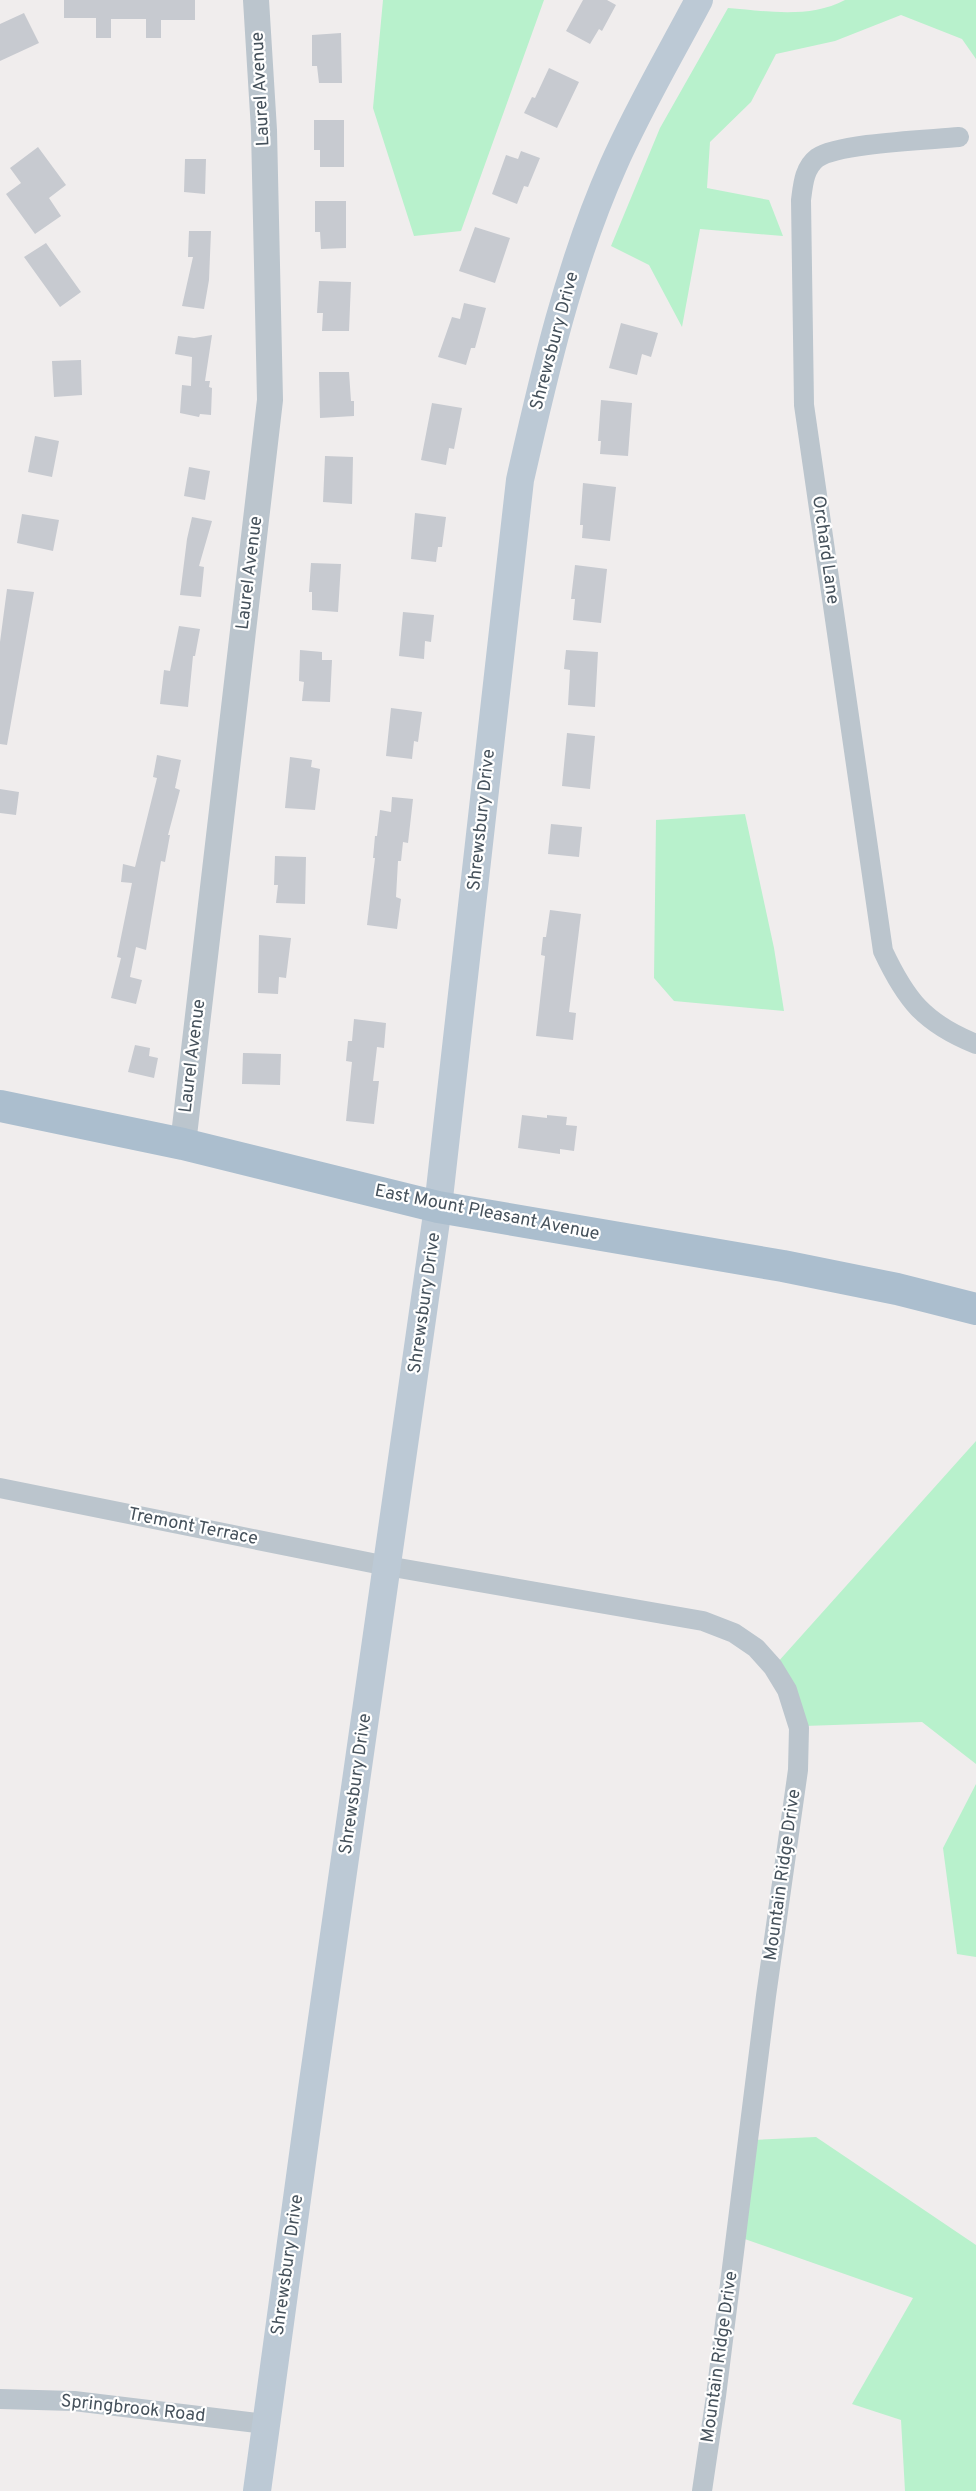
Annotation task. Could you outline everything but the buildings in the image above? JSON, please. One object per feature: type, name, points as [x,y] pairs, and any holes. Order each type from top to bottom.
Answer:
[{"type":"main road","name":"Shrewsbury Drive","points":[[257,2491],[438,1207],[520,480],[541,388],[580,248],[626,139],[699,0]]},
{"type":"main road","name":"East Mount Pleasant Avenue","points":[[0,1106],[183,1144],[438,1207],[783,1266],[897,1289],[976,1309]]},
{"type":"street","name":"Laurel Avenue","points":[[183,1144],[270,400],[264,130],[256,0]]},
{"type":"street","name":"Orchard Lane","points":[[959,137],[844,149],[817,158],[808,169],[803,182],[801,200],[804,405],[883,951],[898,982],[914,1005],[931,1020],[958,1037],[976,1044]]},
{"type":"street","name":"Tremont Terrace","points":[[0,1488],[387,1566]]},
{"type":"street","name":"Mountain Ridge Drive","points":[[387,1566],[703,1622],[734,1633],[756,1648],[773,1667],[787,1690],[799,1728],[798,1770],[702,2491]]},
{"type":"street","name":"Springbrook Road","points":[[0,2399],[74,2401],[265,2424]]},
{"type":"green space","points":[[383,0],[544,0],[461,231],[414,236],[373,108]]},
{"type":"green space","points":[[845,0],[976,0],[976,59],[962,39],[901,15],[835,41],[776,54],[751,102],[710,142],[707,188],[769,200],[783,236],[700,229],[682,327],[649,265],[611,246],[660,128],[728,8],[802,12],[817,10]]},
{"type":"green space","points":[[745,814],[774,948],[784,1011],[674,1001],[654,978],[656,820]]},
{"type":"green space","points":[[976,1441],[976,1764],[922,1722],[804,1726],[777,1663]]},
{"type":"green space","points":[[976,1784],[976,1957],[957,1954],[943,1848]]},
{"type":"green space","points":[[816,2137],[976,2245],[976,2491],[905,2491],[901,2420],[852,2404],[913,2298],[739,2237],[753,2140]]}]
